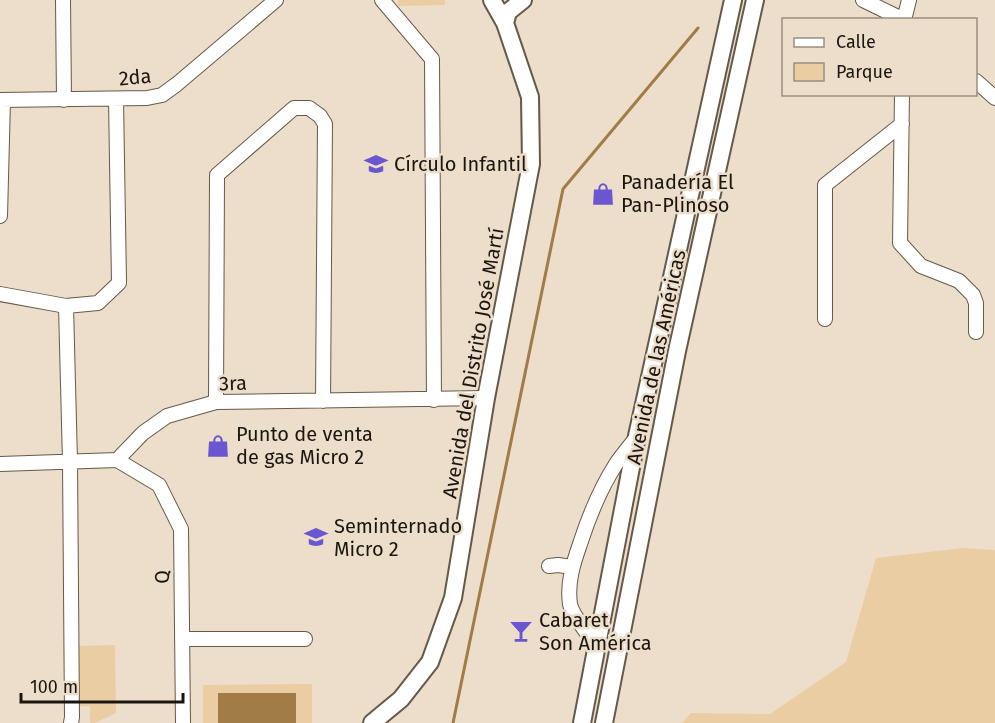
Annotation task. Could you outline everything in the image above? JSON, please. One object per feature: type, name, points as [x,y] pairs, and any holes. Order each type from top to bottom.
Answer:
[{"type":"main road","name":"Avenida del Distrito José Martí","points":[[372,723],[401,699],[430,662],[453,598],[486,398],[531,164],[530,97],[505,23],[492,0]]},
{"type":"main road","points":[[505,23],[508,12],[522,0]]},
{"type":"main road","name":"Avenida de las Américas","points":[[582,723],[637,436],[733,0]]},
{"type":"main road","points":[[754,5],[768,0]]},
{"type":"main road","name":"Avenida de las Américas","points":[[603,723],[677,351],[754,5]]},
{"type":"street","points":[[63,0],[64,100]]},
{"type":"street","name":"2da","points":[[1,100],[116,99],[162,95],[276,0]]},
{"type":"street","points":[[382,0],[432,59],[434,400]]},
{"type":"street","points":[[863,0],[900,18]]},
{"type":"street","points":[[904,18],[909,0]]},
{"type":"street","points":[[977,83],[995,98]]},
{"type":"street","points":[[902,96],[900,243],[921,266],[958,281],[974,295],[976,332]]},
{"type":"street","points":[[0,294],[66,306],[98,303],[119,283],[116,99]]},
{"type":"street","points":[[0,216],[1,100]]},
{"type":"street","points":[[216,402],[217,175],[294,108],[309,108],[326,124],[323,401]]},
{"type":"street","points":[[825,319],[825,185],[902,124]]},
{"type":"street","points":[[66,306],[73,719]]},
{"type":"street","name":"3ra","points":[[117,460],[143,433],[167,416],[216,402],[486,398]]},
{"type":"street","points":[[597,646],[570,606],[569,585],[572,567],[589,517],[604,485],[637,436]]},
{"type":"street","points":[[0,464],[117,460]]},
{"type":"street","name":"Q","points":[[117,460],[159,485],[181,529],[183,723]]},
{"type":"street","points":[[549,566],[572,567]]},
{"type":"street","points":[[182,639],[305,639]]},
{"type":"green space","points":[[398,0],[445,0],[445,5],[398,6]]},
{"type":"green space","points":[[963,548],[995,550],[995,723],[682,723],[691,713],[770,714],[846,662],[876,558]]},
{"type":"green space","points":[[115,645],[116,713],[90,723],[90,706],[74,707],[74,646]]},
{"type":"green space","points":[[312,684],[312,723],[203,723],[203,685]]},
{"type":"shaded area","points":[[218,693],[296,693],[296,723],[218,723]]},
{"type":"waterway","points":[[453,723],[563,189],[698,28]]},
{"type":"place","name":"Círculo Infantil","points":[[376,164]]},
{"type":"place","name":"Panadería El Pan-Plinoso","points":[[603,194]]},
{"type":"place","name":"Punto de venta de gas Micro 2","points":[[218,446]]},
{"type":"place","name":"Seminternado Micro 2","points":[[316,537]]},
{"type":"place","name":"Cabaret Son América","points":[[521,631]]}]
